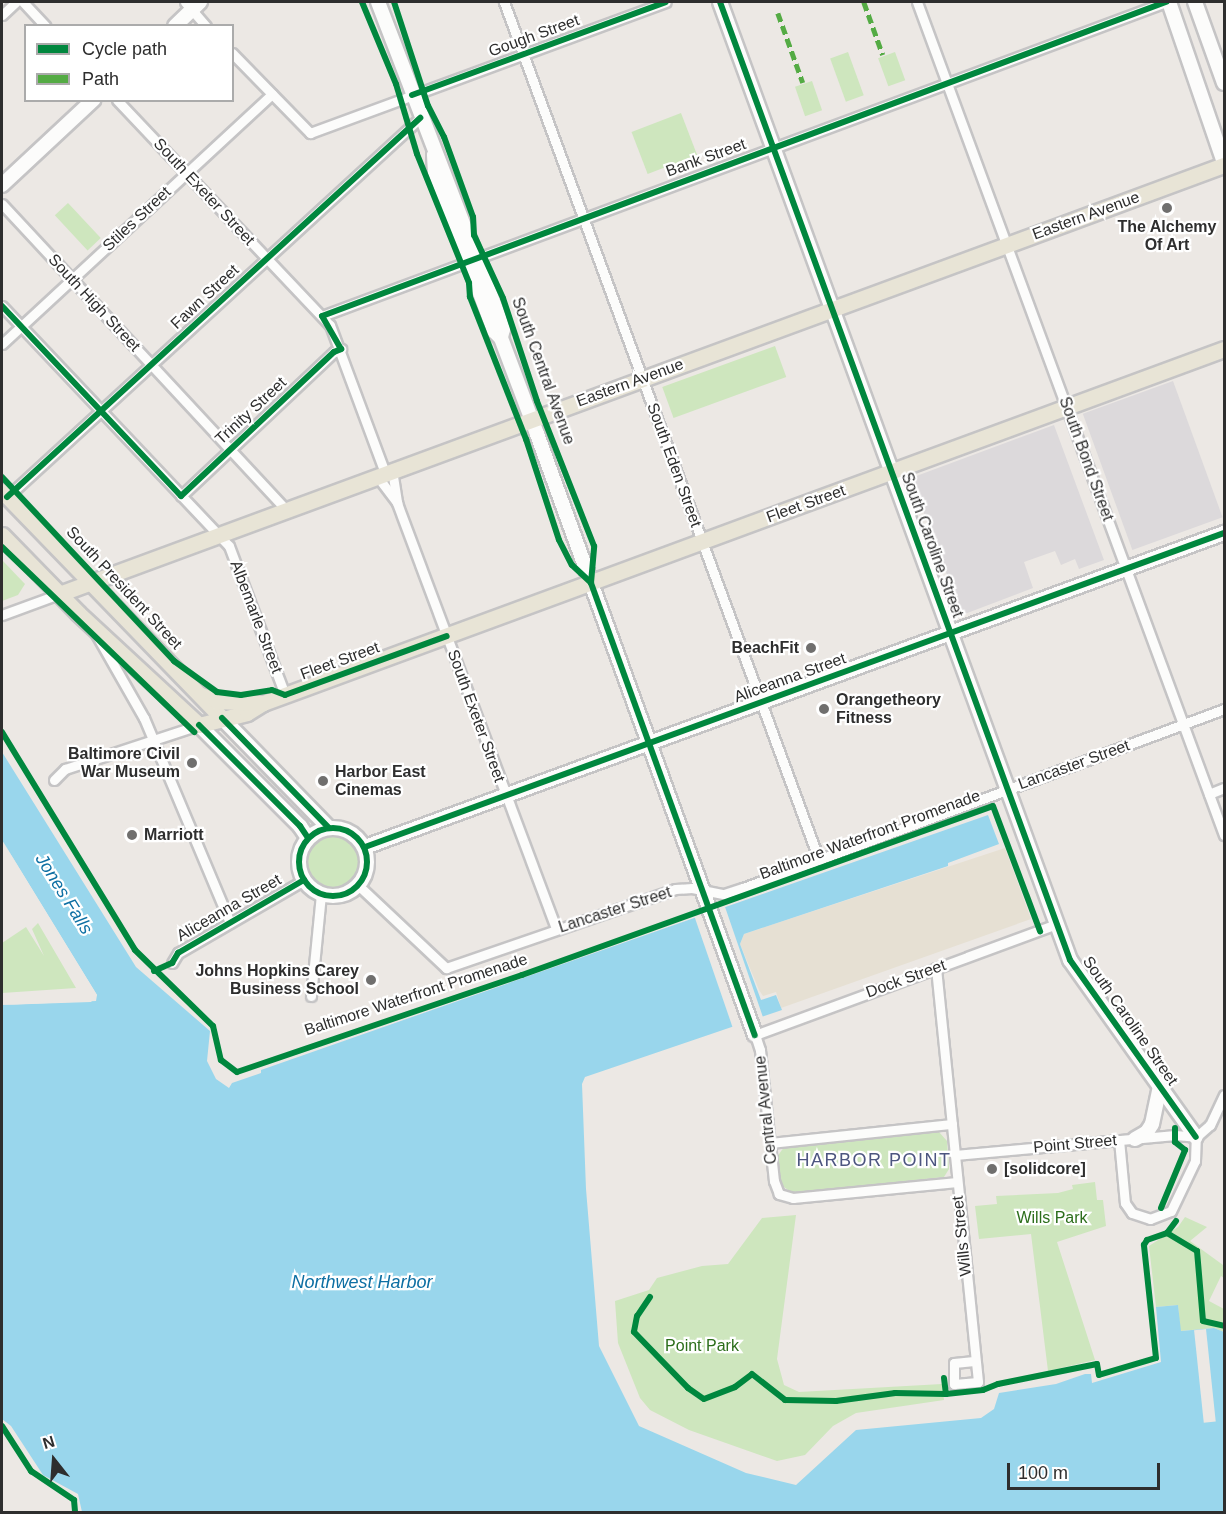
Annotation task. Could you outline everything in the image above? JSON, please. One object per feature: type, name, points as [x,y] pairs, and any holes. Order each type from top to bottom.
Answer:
[{"type":"main road","name":"Eastern Avenue","points":[[59,594],[217,533],[1224,164]]},
{"type":"main road","name":"Fleet Street","points":[[199,725],[247,713],[263,703],[1224,349]]},
{"type":"main road","name":"South President Street","points":[[4,494],[87,582],[222,718]]},
{"type":"main road","points":[[2,535],[92,627],[199,725]]},
{"type":"main road","name":"Fleet Street","points":[[197,693],[216,701],[263,703]]},
{"type":"street","points":[[2,15],[16,2]]},
{"type":"street","points":[[23,2],[43,24]]},
{"type":"street","name":"South Central Avenue","points":[[378,2],[434,155],[449,180],[473,260],[503,329],[501,337],[704,890]]},
{"type":"street","name":"South Eden Street","points":[[504,2],[819,860]]},
{"type":"street","name":"Gough Street","points":[[272,94],[310,133],[666,2]]},
{"type":"street","name":"South Caroline Street","points":[[720,2],[1070,960],[1196,1137]]},
{"type":"street","name":"South Bond Street","points":[[917,2],[1224,835]]},
{"type":"street","points":[[1168,2],[1224,164]]},
{"type":"street","name":"Bank Street","points":[[322,316],[1168,2]]},
{"type":"street","points":[[1195,2],[1224,82]]},
{"type":"street","points":[[177,24],[192,4],[205,24]]},
{"type":"street","points":[[234,55],[272,94]]},
{"type":"street","name":"Stiles Street","points":[[2,344],[272,94]]},
{"type":"street","points":[[2,184],[91,102]]},
{"type":"street","name":"South Exeter Street","points":[[119,102],[322,316],[341,349],[385,473],[556,929]]},
{"type":"street","name":"Fawn Street","points":[[4,494],[101,411],[420,118]]},
{"type":"street","name":"South High Street","points":[[2,204],[285,509]]},
{"type":"street","name":"Albemarle Street","points":[[2,306],[229,546],[285,695]]},
{"type":"street","name":"Trinity Street","points":[[181,496],[334,352],[341,349]]},
{"type":"street","name":"South Exeter Street","points":[[385,473],[397,503]]},
{"type":"street","name":"Aliceanna Street","points":[[365,847],[1224,533]]},
{"type":"street","name":"Eastern Avenue","points":[[2,615],[59,594]]},
{"type":"street","points":[[92,627],[136,702],[230,923]]},
{"type":"street","name":"Lancaster Street","points":[[358,886],[446,968],[675,889],[730,892],[1224,709]]},
{"type":"street","name":"South President Street","points":[[222,718],[329,828]]},
{"type":"street","points":[[199,725],[300,826],[308,838]]},
{"type":"street","name":"Fleet Street","points":[[54,780],[65,769],[199,725]]},
{"type":"street","points":[[1209,794],[1224,788]]},
{"type":"street","points":[[329,828],[350,832],[365,847],[367,869],[358,886],[341,896],[321,894],[304,880],[299,857],[308,838],[329,828]]},
{"type":"street","name":"Aliceanna Street","points":[[172,963],[178,953],[304,880]]},
{"type":"street","name":"Central Avenue","points":[[704,890],[760,1050],[774,1181],[779,1194],[794,1198],[957,1182]]},
{"type":"street","points":[[311,996],[321,894]]},
{"type":"street","name":"Dock Street","points":[[753,1031],[1057,924]]},
{"type":"street","name":"Wills Street","points":[[936,968],[974,1361]]},
{"type":"street","points":[[1134,1138],[1147,1132],[1152,1124],[1160,1087]]},
{"type":"street","points":[[1119,1140],[1125,1203],[1132,1213],[1150,1219],[1172,1211],[1195,1161],[1196,1137],[1210,1125],[1224,1095]]},
{"type":"street","points":[[770,1143],[952,1124]]},
{"type":"street","name":"Point Street","points":[[955,1155],[1134,1138],[1196,1137]]},
{"type":"shaded area","points":[[1173,381],[1223,517],[1132,550],[1083,414]]},
{"type":"shaded area","points":[[1054,425],[1104,560],[1079,569],[1075,559],[1061,565],[1055,551],[1024,562],[1033,588],[962,615],[911,478]]},
{"type":"shaded area","points":[[1005,848],[1031,919],[781,1008],[776,992],[763,996],[759,990],[740,944],[744,934]]},
{"type":"green space","points":[[848,52],[864,95],[846,102],[830,58]]},
{"type":"green space","points":[[895,52],[905,80],[888,86],[878,58]]},
{"type":"green space","points":[[812,81],[822,110],[805,116],[795,87]]},
{"type":"green space","points":[[681,113],[697,155],[648,174],[632,132]]},
{"type":"green space","points":[[68,203],[101,238],[88,250],[55,215]]},
{"type":"green space","points":[[775,346],[786,377],[674,418],[662,387]]},
{"type":"green space","points":[[2,560],[25,584],[18,595],[2,601]]},
{"type":"green space","points":[[333,834],[344,836],[353,842],[359,851],[361,862],[359,873],[353,882],[344,888],[333,890],[322,888],[313,882],[307,873],[305,862],[307,851],[313,842],[322,836]]},
{"type":"green space","points":[[38,923],[76,988],[2,993],[2,943],[26,927],[44,956],[32,929]]},
{"type":"green space","points":[[939,1132],[947,1141],[949,1169],[944,1177],[792,1193],[780,1184],[777,1157],[784,1147]]},
{"type":"green space","name":"Wills Park","points":[[1095,1182],[1097,1200],[1103,1200],[1106,1226],[1057,1242],[1095,1360],[1048,1371],[1031,1234],[979,1239],[975,1206],[997,1204],[996,1196],[1058,1193],[1073,1189],[1072,1185]]},
{"type":"green space","name":"Point Park","points":[[796,1215],[777,1359],[784,1385],[799,1392],[942,1384],[944,1400],[856,1413],[833,1426],[805,1455],[777,1461],[689,1430],[650,1410],[640,1398],[618,1343],[615,1301],[649,1290],[657,1278],[702,1266],[728,1264],[762,1218]]},
{"type":"green space","points":[[1185,1217],[1207,1227],[1190,1241],[1223,1265],[1224,1278],[1221,1276],[1209,1301],[1224,1309],[1224,1332],[1214,1328],[1180,1331],[1178,1305],[1156,1307],[1149,1246],[1178,1227]]},
{"type":"water","name":"Northwest Harbor","points":[[2,752],[136,967],[210,1031],[207,1061],[216,1079],[229,1088],[232,1083],[261,1073],[261,1070],[988,815],[999,844],[948,863],[948,866],[744,934],[740,944],[761,1000],[776,995],[782,1010],[585,1077],[582,1084],[586,1189],[599,1346],[639,1426],[746,1473],[796,1485],[856,1430],[981,1418],[994,1409],[999,1393],[1056,1384],[1085,1374],[1091,1374],[1092,1383],[1161,1362],[1156,1307],[1178,1305],[1181,1331],[1214,1328],[1224,1332],[1224,1512],[82,1512],[78,1494],[43,1475],[11,1426],[2,1419],[2,1005],[91,1002],[97,995],[2,840]]},
{"type":"pier","points":[[2,840],[97,995],[96,1001],[2,1005],[94,997]]},
{"type":"pier","points":[[724,904],[763,1017],[733,1028],[694,914]]},
{"type":"pier","points":[[1206,1329],[1216,1421],[1204,1423],[1194,1330]]},
{"type":"marked path","points":[[864,2],[883,55]]},
{"type":"marked path","points":[[778,13],[803,83]]},
{"type":"cycle path","points":[[362,2],[396,84],[417,154],[469,283],[470,297],[526,439],[559,540],[572,565],[591,583],[594,546],[537,401],[503,298],[474,235],[473,217],[444,137],[428,106],[394,2]]},
{"type":"cycle path","points":[[412,95],[666,2]]},
{"type":"cycle path","points":[[720,2],[1070,960],[1196,1137]]},
{"type":"cycle path","points":[[2,306],[181,496],[334,352],[341,349],[322,316],[1166,2]]},
{"type":"cycle path","points":[[7,497],[420,118]]},
{"type":"cycle path","points":[[2,477],[174,661],[217,692],[241,695],[272,690],[285,695],[447,636]]},
{"type":"cycle path","points":[[365,847],[1224,533]]},
{"type":"cycle path","points":[[2,547],[194,732]]},
{"type":"cycle path","points":[[591,583],[755,1035]]},
{"type":"cycle path","points":[[222,718],[329,828]]},
{"type":"cycle path","points":[[199,725],[300,826],[308,838]]},
{"type":"cycle path","name":"Baltimore Waterfront Promenade","points":[[2,732],[135,950],[213,1026],[221,1060],[237,1072],[522,975],[993,806],[1040,931]]},
{"type":"cycle path","points":[[326,828],[340,828],[352,833],[362,843],[367,862],[362,881],[352,891],[340,896],[326,896],[314,891],[304,881],[299,869],[299,855],[304,843],[314,833],[326,828]]},
{"type":"cycle path","points":[[154,971],[172,963],[178,953],[304,880]]},
{"type":"cycle path","points":[[1161,1208],[1185,1150],[1175,1142],[1175,1128]]},
{"type":"cycle path","points":[[944,1378],[946,1394],[983,1390],[998,1384],[1097,1364],[1099,1375],[1156,1358],[1144,1245],[1147,1240],[1167,1233],[1176,1221]]},
{"type":"cycle path","points":[[1167,1233],[1197,1251],[1203,1321],[1224,1326]]},
{"type":"cycle path","points":[[650,1297],[637,1316],[634,1332],[688,1388],[704,1399],[735,1387],[752,1374],[785,1400],[836,1401],[895,1393],[946,1394]]},
{"type":"cycle path","points":[[2,1426],[31,1471],[74,1500],[75,1512]]},
{"type":"place","name":"The Alchemy Of Art","points":[[1167,208]]},
{"type":"place","name":"BeachFit","points":[[811,648]]},
{"type":"place","name":"Orangetheory Fitness","points":[[824,709]]},
{"type":"place","name":"Baltimore Civil War Museum","points":[[192,763]]},
{"type":"place","name":"Harbor East Cinemas","points":[[323,781]]},
{"type":"place","name":"Marriott","points":[[132,835]]},
{"type":"place","name":"Johns Hopkins Carey Business School","points":[[371,980]]},
{"type":"place","name":"[solidcore]","points":[[992,1169]]},
{"type":"district","name":"HARBOR POINT","points":[[874,1160]]},
{"type":"water label","name":"Jones Falls","points":[[64,894]]}]
